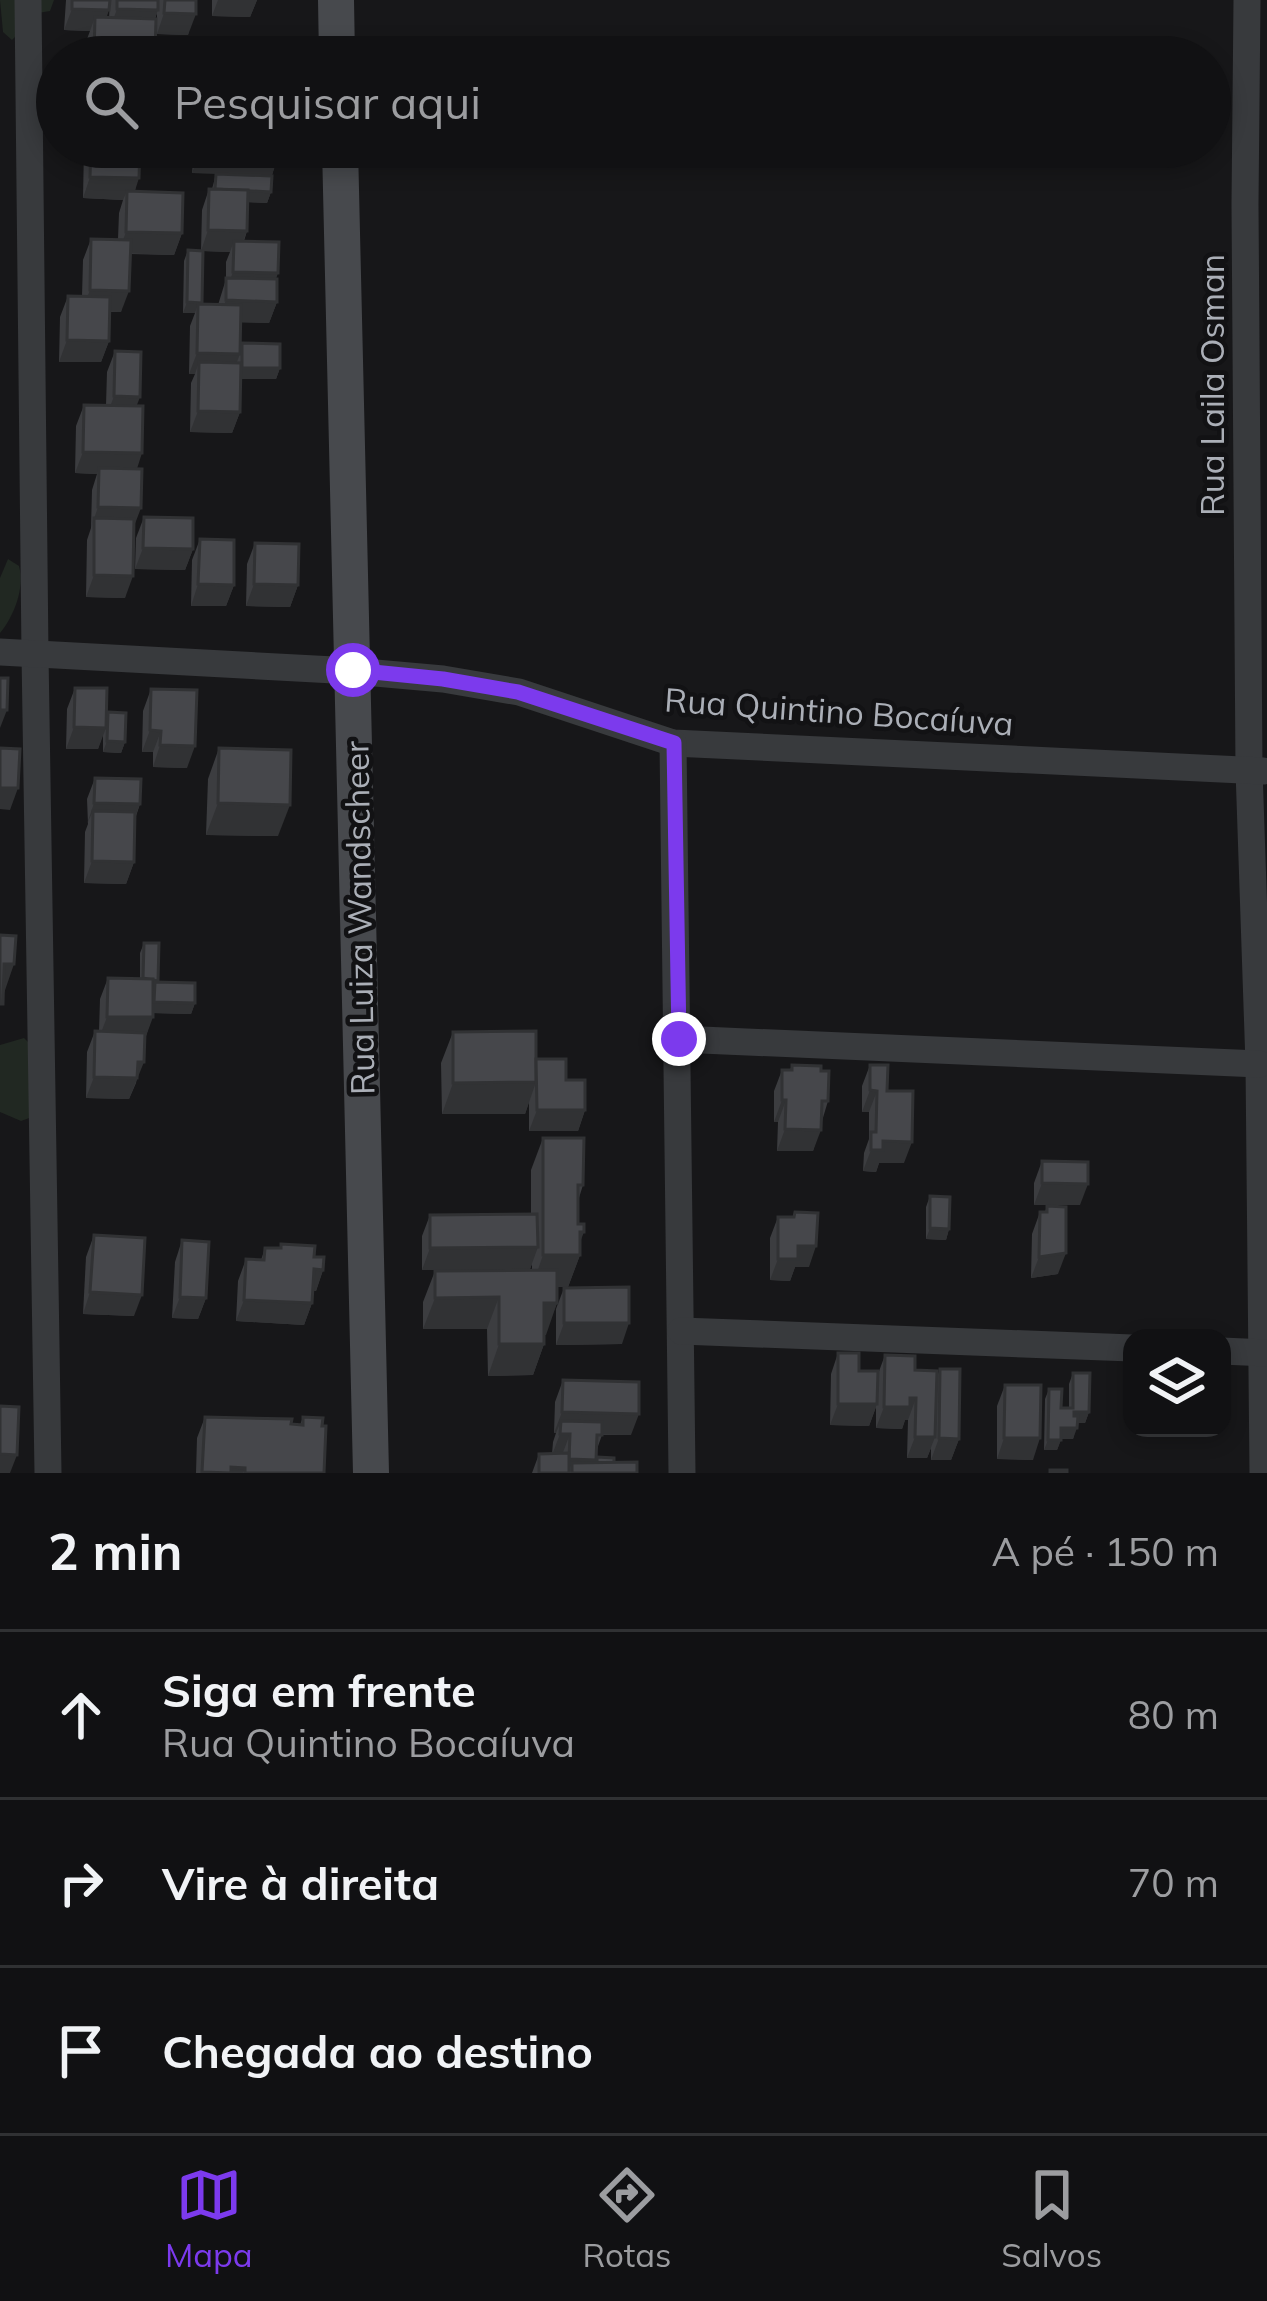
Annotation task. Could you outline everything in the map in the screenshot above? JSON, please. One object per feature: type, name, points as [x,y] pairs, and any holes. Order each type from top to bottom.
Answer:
[{"type":"main road","points":[[336,0],[337,36]]},
{"type":"main road","name":"Rua Luiza Wandscheer","points":[[341,168],[371,1473]]},
{"type":"street","points":[[28,0],[49,1473]]},
{"type":"street","name":"Rua Laila Osman","points":[[1247,0],[1245,204],[1258,771],[1263,1473]]},
{"type":"street","name":"Rua Quintino Bocaíuva","points":[[0,652],[443,679],[518,692],[674,743],[1258,771]]},
{"type":"street","points":[[674,743],[682,1473]]},
{"type":"street","points":[[679,1039],[1259,1064]]},
{"type":"street","points":[[681,1331],[1123,1348]]},
{"type":"street","points":[[1231,1351],[1264,1353]]},
{"type":"shaded area","points":[[0,0],[54,0],[50,11],[38,13],[12,40],[3,32]]},
{"type":"shaded area","points":[[8,559],[19,566],[21,583],[14,610],[0,633],[0,578]]},
{"type":"shaded area","points":[[24,1038],[34,1048],[32,1117],[21,1121],[0,1112],[0,1045]]},
{"type":"building","points":[[72,0],[110,0],[109,10],[72,9]]},
{"type":"building","points":[[117,0],[158,0],[158,10],[117,9]]},
{"type":"building","points":[[165,0],[196,0],[196,14],[164,13]]},
{"type":"building","points":[[95,17],[156,19],[156,36],[94,36]]},
{"type":"building","points":[[90,168],[139,168],[139,178],[90,177]]},
{"type":"building","points":[[216,174],[272,176],[271,192],[215,189]]},
{"type":"building","points":[[209,189],[248,190],[247,231],[208,230]]},
{"type":"building","points":[[127,191],[183,193],[182,233],[126,232]]},
{"type":"building","points":[[91,239],[131,240],[129,291],[90,290]]},
{"type":"building","points":[[234,241],[279,242],[278,273],[233,272]]},
{"type":"building","points":[[188,250],[203,251],[202,303],[187,302]]},
{"type":"building","points":[[226,278],[277,279],[277,302],[226,300]]},
{"type":"building","points":[[68,296],[110,297],[109,341],[67,340]]},
{"type":"building","points":[[198,304],[241,305],[240,354],[197,353]]},
{"type":"building","points":[[242,343],[280,344],[280,368],[242,368]]},
{"type":"building","points":[[115,351],[141,352],[140,397],[114,396]]},
{"type":"building","points":[[199,362],[241,363],[240,412],[198,411]]},
{"type":"building","points":[[84,405],[143,406],[142,453],[83,452]]},
{"type":"building","points":[[99,468],[142,469],[141,508],[98,507]]},
{"type":"building","points":[[144,517],[193,518],[193,549],[143,548]]},
{"type":"building","points":[[94,518],[134,519],[133,576],[94,575]]},
{"type":"building","points":[[200,539],[234,540],[234,585],[198,584]]},
{"type":"building","points":[[255,543],[299,544],[298,585],[254,584]]},
{"type":"building","points":[[0,678],[8,678],[7,710],[0,710]]},
{"type":"building","points":[[75,688],[107,688],[106,728],[74,727]]},
{"type":"building","points":[[151,689],[197,690],[195,746],[160,745],[161,731],[150,730]]},
{"type":"building","points":[[108,712],[126,713],[125,742],[107,741]]},
{"type":"building","points":[[0,748],[20,749],[18,788],[0,788]]},
{"type":"building","points":[[219,748],[291,750],[290,805],[218,803]]},
{"type":"building","points":[[95,778],[141,779],[140,804],[94,803]]},
{"type":"building","points":[[93,811],[135,812],[134,862],[92,861]]},
{"type":"building","points":[[0,935],[16,936],[14,964],[4,964],[3,1004],[0,1004]]},
{"type":"building","points":[[144,943],[159,943],[158,981],[143,978]]},
{"type":"building","points":[[108,978],[153,979],[153,1017],[107,1017]]},
{"type":"building","points":[[155,982],[195,983],[195,1003],[154,1002]]},
{"type":"building","points":[[95,1031],[145,1033],[144,1062],[138,1062],[137,1078],[94,1077]]},
{"type":"building","points":[[536,1031],[536,1082],[453,1083],[453,1032]]},
{"type":"building","points":[[536,1059],[566,1059],[566,1080],[585,1080],[585,1110],[537,1110]]},
{"type":"building","points":[[792,1065],[821,1066],[821,1071],[829,1071],[821,1130],[785,1129],[782,1070],[792,1070]]},
{"type":"building","points":[[870,1065],[888,1065],[887,1091],[913,1091],[912,1142],[883,1141],[883,1150],[871,1150],[877,1091],[870,1090]]},
{"type":"building","points":[[543,1138],[584,1138],[583,1185],[578,1185],[578,1224],[584,1224],[580,1255],[543,1255]]},
{"type":"building","points":[[1042,1161],[1088,1162],[1088,1184],[1042,1183]]},
{"type":"building","points":[[930,1196],[950,1197],[949,1229],[930,1228]]},
{"type":"building","points":[[1047,1206],[1066,1207],[1066,1253],[1039,1257],[1040,1212],[1047,1212]]},
{"type":"building","points":[[795,1212],[818,1213],[816,1246],[798,1246],[798,1259],[778,1259],[778,1217],[794,1217]]},
{"type":"building","points":[[537,1214],[538,1247],[430,1248],[430,1215]]},
{"type":"building","points":[[94,1235],[145,1238],[142,1295],[90,1292]]},
{"type":"building","points":[[182,1240],[209,1242],[206,1298],[180,1297]]},
{"type":"building","points":[[281,1244],[315,1246],[314,1257],[324,1257],[323,1270],[314,1269],[312,1303],[244,1300],[246,1259],[264,1260],[265,1248],[281,1248]]},
{"type":"building","points":[[557,1270],[557,1303],[544,1303],[544,1344],[499,1344],[499,1297],[435,1298],[435,1271]]},
{"type":"building","points":[[629,1287],[629,1323],[564,1323],[564,1288]]},
{"type":"building","points":[[838,1353],[859,1353],[859,1371],[878,1371],[877,1404],[838,1404]]},
{"type":"building","points":[[885,1355],[915,1356],[915,1370],[937,1371],[935,1437],[915,1437],[916,1398],[910,1398],[910,1407],[884,1407]]},
{"type":"building","points":[[940,1369],[960,1369],[959,1439],[939,1438]]},
{"type":"building","points":[[1073,1373],[1090,1373],[1089,1412],[1074,1412],[1077,1428],[1061,1428],[1061,1440],[1048,1440],[1049,1389],[1062,1389],[1061,1408],[1073,1408]]},
{"type":"building","points":[[563,1380],[639,1382],[639,1414],[562,1412]]},
{"type":"building","points":[[1005,1385],[1041,1385],[1040,1438],[1004,1438]]},
{"type":"building","points":[[0,1406],[19,1407],[17,1455],[0,1454]]},
{"type":"building","points":[[205,1417],[292,1419],[291,1424],[303,1425],[303,1417],[323,1418],[324,1473],[245,1473],[245,1468],[231,1467],[231,1473],[202,1472]]},
{"type":"building","points":[[561,1421],[602,1422],[596,1460],[569,1459],[570,1434],[560,1434]]},
{"type":"building","points":[[569,1453],[569,1473],[539,1473],[539,1454]]},
{"type":"building","points":[[597,1457],[614,1458],[614,1463],[597,1463]]},
{"type":"building","points":[[637,1462],[637,1473],[572,1473],[572,1463]]},
{"type":"route","points":[[353,670],[518,692],[674,743],[679,1039]]}]
